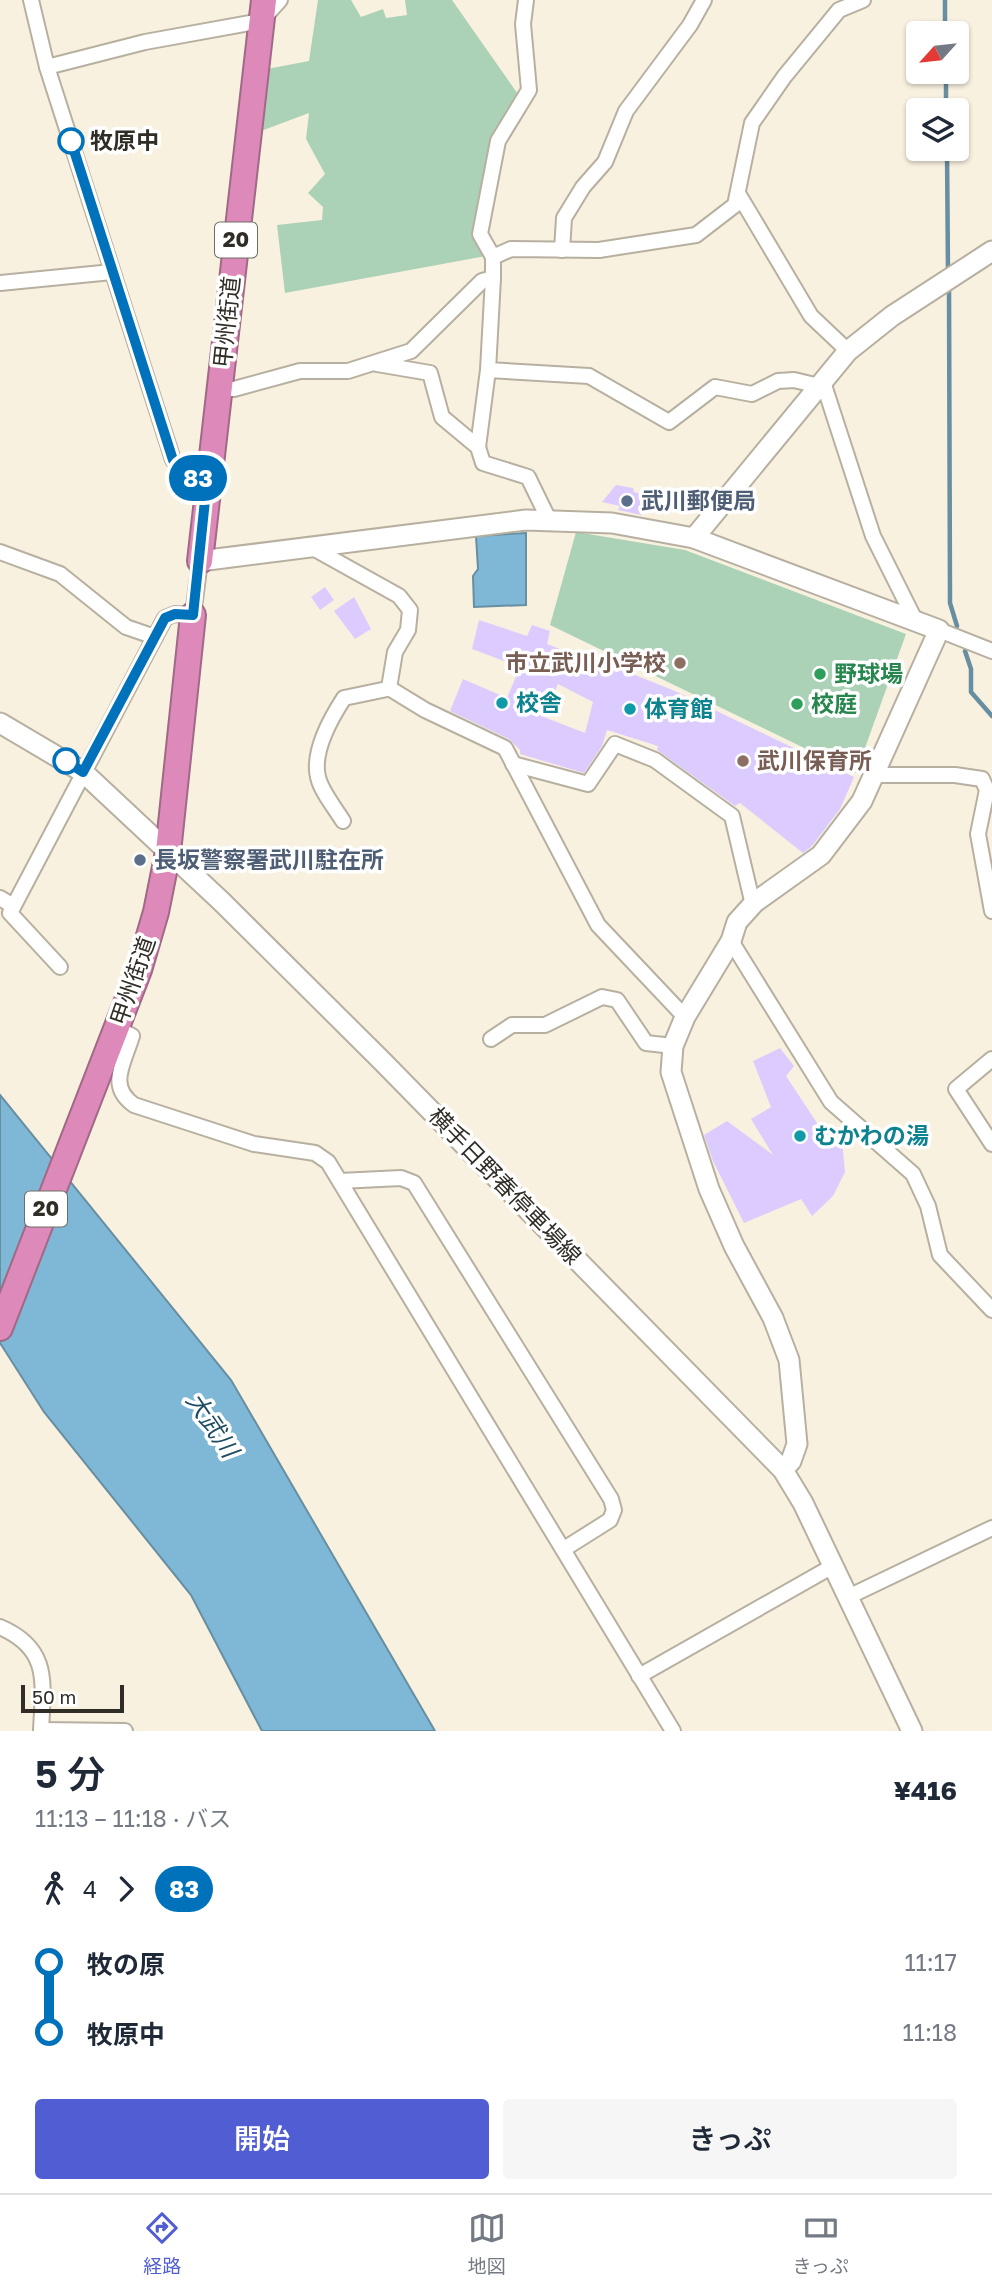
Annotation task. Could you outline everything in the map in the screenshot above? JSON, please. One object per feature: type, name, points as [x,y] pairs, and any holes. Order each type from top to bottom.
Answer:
[{"type":"highway","name":"甲州街道","points":[[200,561],[262,10]]},
{"type":"highway","name":"甲州街道","points":[[0,1328],[139,970],[169,852],[193,615]]},
{"type":"street","points":[[31,0],[47,67],[173,460],[187,474],[207,481]]},
{"type":"street","points":[[47,67],[262,10],[279,0]]},
{"type":"street","points":[[526,0],[523,24],[529,90],[498,141],[480,234],[493,257],[488,370],[478,447],[483,463],[528,477],[549,520]]},
{"type":"street","points":[[562,250],[564,218],[583,187],[605,162],[626,111],[690,25],[704,0]]},
{"type":"street","points":[[493,257],[511,249],[599,250],[696,235],[735,205],[752,123],[784,77],[839,10],[863,0]]},
{"type":"street","points":[[739,195],[811,316],[848,351]]},
{"type":"street","points":[[694,538],[848,351],[892,316],[992,251]]},
{"type":"street","points":[[0,283],[112,272]]},
{"type":"street","points":[[219,389],[234,389],[300,371],[348,371],[411,351],[482,282],[492,278]]},
{"type":"street","points":[[373,364],[430,373],[442,417],[478,447]]},
{"type":"street","points":[[488,370],[589,376],[669,422],[715,387],[752,394],[778,381],[794,380],[821,384]]},
{"type":"street","points":[[821,384],[873,536],[915,620]]},
{"type":"street","points":[[60,967],[10,913],[7,902],[83,772],[165,618],[175,614],[193,615],[200,561],[526,520],[637,526],[694,538],[992,651]]},
{"type":"street","points":[[311,547],[399,596],[410,610],[408,630],[395,652],[389,688],[425,710],[505,748],[598,925],[685,1017]]},
{"type":"street","points":[[0,552],[60,574],[126,627],[155,637]]},
{"type":"street","points":[[783,1470],[792,1461],[797,1444],[789,1360],[774,1318],[734,1246],[709,1189],[671,1072],[673,1046],[685,1017],[730,941],[737,922],[753,905],[821,855],[862,801],[939,630]]},
{"type":"street","points":[[343,821],[318,779],[317,763],[332,715],[344,698],[387,688]]},
{"type":"street","name":"横手日野春停車場線","points":[[0,723],[83,772],[169,852],[382,1061],[783,1470],[803,1503],[912,1731]]},
{"type":"street","points":[[513,764],[588,784],[615,744],[655,760],[732,816],[753,905]]},
{"type":"street","points":[[873,775],[955,775],[982,779],[987,790],[978,834],[992,911]]},
{"type":"street","points":[[730,941],[831,1102],[914,1174],[928,1206],[940,1255],[992,1310]]},
{"type":"street","points":[[491,1039],[512,1025],[545,1025],[602,997],[617,1000],[646,1042],[673,1046]]},
{"type":"street","points":[[117,1028],[132,1036],[118,1086],[121,1096],[134,1105],[254,1144],[315,1153],[328,1161],[673,1731]]},
{"type":"street","points":[[992,1059],[956,1089],[992,1144]]},
{"type":"street","points":[[340,1181],[401,1178],[414,1183],[556,1410],[614,1510],[610,1520],[564,1549]]},
{"type":"street","points":[[848,1597],[992,1528]]},
{"type":"street","points":[[639,1676],[833,1566]]},
{"type":"street","points":[[0,1627],[29,1643],[39,1660],[43,1680],[41,1731],[125,1731]]},
{"type":"green space","points":[[318,0],[351,0],[361,17],[383,9],[386,18],[407,15],[405,0],[452,0],[520,97],[494,138],[486,256],[285,293],[277,225],[322,220],[323,207],[308,193],[325,174],[306,139],[309,113],[261,131],[267,69],[309,61]]},
{"type":"green space","name":"校庭","points":[[576,532],[685,550],[906,634],[856,773],[550,625]]},
{"type":"water","points":[[526,533],[526,605],[474,607],[473,576],[478,569],[476,536]]},
{"type":"water","name":"大武川","points":[[0,1095],[231,1380],[435,1731],[262,1731],[191,1595],[44,1412],[0,1343]]},
{"type":"building","points":[[616,485],[633,488],[634,492],[645,495],[641,515],[618,510],[620,506],[602,502]]},
{"type":"building","points":[[325,587],[334,600],[320,610],[311,597]]},
{"type":"building","points":[[354,597],[371,629],[355,639],[334,611]]},
{"type":"building","points":[[479,620],[527,636],[532,625],[550,631],[547,644],[599,664],[600,661],[675,691],[854,777],[840,809],[812,846],[803,853],[740,803],[735,806],[657,750],[658,746],[607,730],[602,746],[584,773],[520,754],[520,750],[509,739],[450,711],[463,679],[507,698],[520,667],[472,649]],"holes":[[[558,684],[593,702],[585,733],[544,717]]]},
{"type":"building","name":"むかわの湯","points":[[780,1048],[794,1066],[786,1076],[819,1126],[831,1125],[842,1141],[845,1172],[833,1196],[812,1216],[801,1199],[744,1223],[713,1161],[704,1135],[727,1121],[773,1155],[751,1119],[771,1107],[753,1061]]},
{"type":"waterway","points":[[945,0],[945,21]]},
{"type":"waterway","points":[[946,84],[946,98]]},
{"type":"waterway","points":[[947,161],[948,273]]},
{"type":"waterway","points":[[949,285],[950,603],[957,626]]},
{"type":"waterway","points":[[965,651],[971,669],[971,692],[992,716]]},
{"type":"bus line","name":"83","points":[[66,761],[83,772],[165,618],[175,614],[193,615],[207,481],[187,474],[173,460],[71,141]]},
{"type":"place","name":"牧原中","points":[[71,141]]},
{"type":"place","name":"武川郵便局","points":[[627,501]]},
{"type":"place","name":"市立武川小学校","points":[[680,663]]},
{"type":"place","name":"野球場","points":[[820,674]]},
{"type":"place","name":"校舎","points":[[502,703]]},
{"type":"place","name":"校庭","points":[[797,704]]},
{"type":"place","name":"体育館","points":[[630,709]]},
{"type":"place","name":"武川保育所","points":[[743,761]]},
{"type":"place","name":"長坂警察署武川駐在所","points":[[140,860]]},
{"type":"place","name":"むかわの湯","points":[[800,1136]]}]
